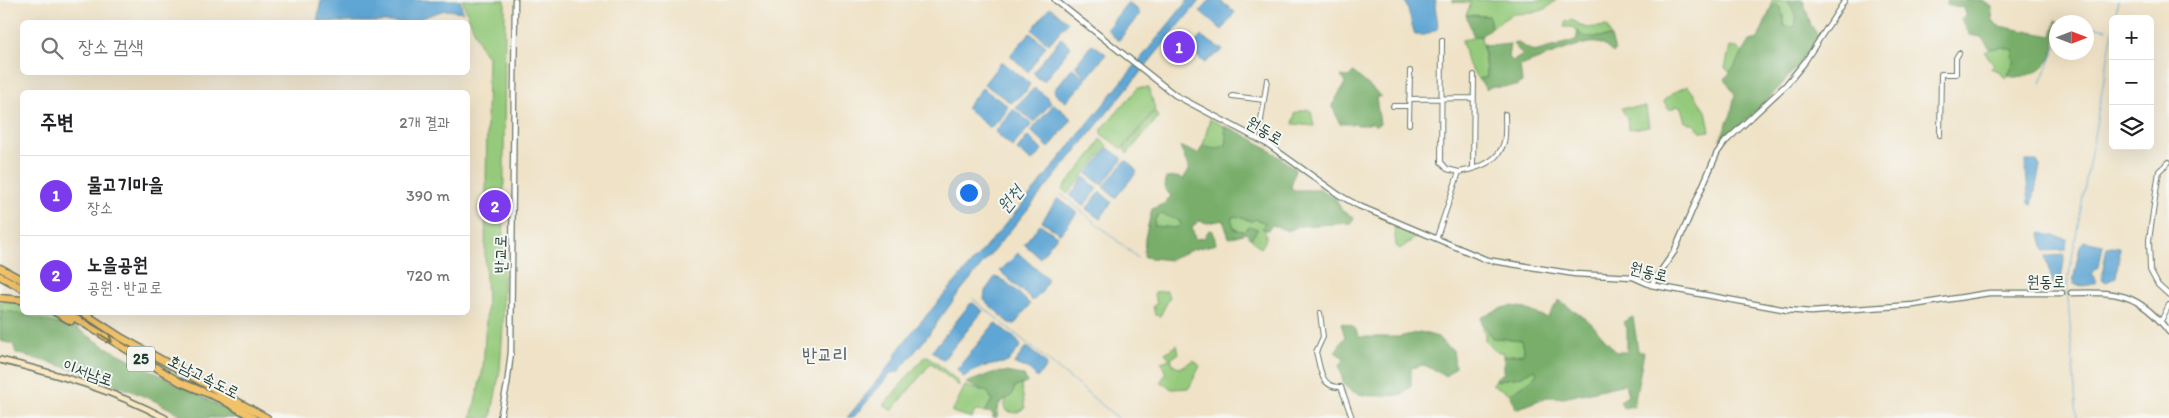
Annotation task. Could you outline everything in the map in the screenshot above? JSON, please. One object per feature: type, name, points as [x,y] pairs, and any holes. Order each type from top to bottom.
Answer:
[{"type":"highway","points":[[0,268],[20,279]]},
{"type":"highway","points":[[0,276],[20,287]]},
{"type":"highway","points":[[0,298],[20,300]]},
{"type":"highway","points":[[61,315],[83,327],[85,324]]},
{"type":"highway","name":"호남고속도로","points":[[70,315],[180,382],[221,399],[254,418]]},
{"type":"highway","name":"호남고속도로","points":[[87,315],[156,357],[224,392],[267,418]]},
{"type":"main road","name":"이서남로","points":[[0,360],[82,382],[123,398],[165,418]]},
{"type":"street","name":"반교로","points":[[500,418],[511,352],[515,0]]},
{"type":"street","name":"원동로","points":[[1054,0],[1154,80],[1191,105],[1255,137],[1339,195],[1359,206],[1437,237],[1487,260],[1574,274],[1632,277],[1651,285],[1787,310],[1811,312],[1929,303],[1989,293],[2109,292],[2125,295],[2139,303],[2161,321],[2169,332]]},
{"type":"street","points":[[1651,285],[1656,275],[1674,252],[1717,152],[1725,142],[1786,85],[1804,63],[1845,0]]},
{"type":"street","points":[[1442,40],[1441,162],[1447,169],[1460,172],[1488,163],[1500,150],[1504,142],[1505,114]]},
{"type":"street","points":[[1940,135],[1941,74],[1956,74],[1956,58],[1959,52]]},
{"type":"street","points":[[1409,124],[1410,70]]},
{"type":"street","points":[[1473,169],[1474,75]]},
{"type":"street","points":[[1255,137],[1260,127],[1267,80]]},
{"type":"street","points":[[1232,96],[1264,100]]},
{"type":"street","points":[[1409,99],[1474,98]]},
{"type":"street","points":[[1393,106],[1409,106]]},
{"type":"street","points":[[2169,162],[2159,171],[2149,250],[2150,270],[2158,285],[2169,295]]},
{"type":"street","points":[[1437,237],[1460,172]]},
{"type":"street","points":[[2161,321],[2169,305]]},
{"type":"street","points":[[1320,312],[1323,337],[1316,352],[1320,367],[1325,383],[1331,387],[1341,386],[1352,418]]},
{"type":"green space","points":[[462,0],[505,0],[503,327],[500,370],[491,418],[471,418],[483,369],[487,305],[485,254],[488,57],[481,48]]},
{"type":"green space","points":[[1453,0],[1556,0],[1546,9],[1533,13],[1512,14],[1491,28],[1489,16],[1466,15],[1471,3],[1453,2]]},
{"type":"green space","points":[[1772,0],[1787,0],[1794,13],[1795,27],[1784,27],[1783,15],[1771,8]]},
{"type":"green space","points":[[1787,0],[1803,0],[1811,25],[1819,37],[1774,93],[1747,120],[1720,140],[1731,114],[1735,94],[1725,79],[1750,41],[1758,39],[1771,8],[1776,4],[1782,11],[1784,27],[1795,27],[1794,13]]},
{"type":"green space","points":[[1947,0],[1983,0],[1991,6],[1993,22],[1999,26],[2049,35],[2049,60],[2043,67],[2027,75],[2008,76],[2015,60],[2012,56],[2014,50],[2001,47],[1990,49],[1981,37],[1970,35],[1961,19],[1966,15],[1964,8],[1946,4]]},
{"type":"green space","points":[[1466,15],[1489,16],[1491,28],[1481,36],[1474,37]]},
{"type":"green space","points":[[1572,20],[1586,28],[1607,26],[1611,37],[1583,37],[1572,27],[1564,27],[1566,21]]},
{"type":"green space","points":[[1578,31],[1583,37],[1611,37],[1615,51],[1613,53],[1602,44],[1590,43],[1559,51],[1520,66],[1522,82],[1517,86],[1490,87],[1487,90],[1478,79],[1487,77],[1483,44],[1491,46],[1510,44],[1508,58],[1513,61],[1523,55],[1513,44],[1518,43],[1534,52],[1576,40]]},
{"type":"green space","points":[[1481,36],[1487,78],[1478,79],[1467,62],[1462,40]]},
{"type":"green space","points":[[1730,47],[1737,48],[1743,53],[1731,72],[1725,68]]},
{"type":"green space","points":[[2001,47],[2015,50],[2013,67],[2005,78],[2001,72],[1990,68],[1994,65],[1985,52]]},
{"type":"green space","points":[[1353,72],[1381,96],[1376,98],[1380,124],[1376,126],[1371,123],[1363,125],[1340,124],[1332,106],[1345,83],[1341,76],[1349,77]]},
{"type":"green space","points":[[1688,86],[1706,111],[1710,131],[1702,132],[1693,124],[1685,122],[1681,107],[1675,106],[1673,109],[1669,109],[1663,101],[1676,91]]},
{"type":"green space","points":[[1138,88],[1149,88],[1155,109],[1122,149],[1101,134],[1102,129]]},
{"type":"green space","points":[[1646,107],[1649,127],[1628,129],[1627,118],[1621,108]]},
{"type":"green space","points":[[1307,109],[1311,111],[1314,126],[1293,124],[1295,113]]},
{"type":"green space","points":[[1155,111],[1158,118],[1127,154],[1124,149]]},
{"type":"green space","points":[[1210,119],[1224,126],[1227,141],[1225,146],[1214,149],[1203,145]]},
{"type":"green space","points":[[1224,126],[1261,144],[1295,169],[1291,188],[1295,190],[1318,190],[1319,188],[1336,199],[1342,211],[1354,217],[1352,223],[1299,226],[1288,231],[1273,225],[1268,230],[1265,230],[1262,228],[1265,223],[1256,219],[1252,221],[1235,216],[1231,218],[1235,230],[1244,231],[1249,226],[1258,229],[1251,239],[1246,233],[1229,238],[1223,220],[1208,223],[1199,221],[1192,227],[1195,239],[1204,238],[1209,230],[1213,231],[1216,244],[1191,250],[1170,260],[1144,257],[1145,238],[1152,209],[1163,204],[1171,196],[1165,189],[1166,178],[1177,177],[1183,179],[1189,170],[1180,146],[1198,154],[1203,145],[1214,149],[1225,146],[1227,141]],"holes":[[[1161,214],[1180,221],[1180,226],[1175,228],[1154,226],[1156,217]]]},
{"type":"green space","points":[[1100,139],[1108,146],[1068,194],[1062,189],[1095,150]]},
{"type":"green space","points":[[1161,213],[1180,221],[1180,226],[1175,228],[1154,226],[1156,217]]},
{"type":"green space","points":[[1235,216],[1252,221],[1255,219],[1265,223],[1262,228],[1266,238],[1260,248],[1251,239],[1257,229],[1240,231],[1233,228],[1231,219]]},
{"type":"green space","points":[[1394,226],[1418,236],[1400,249],[1396,246]]},
{"type":"green space","points":[[1166,291],[1170,297],[1160,316],[1155,315],[1153,306],[1157,303],[1154,295],[1155,292]]},
{"type":"green space","points":[[1559,300],[1591,323],[1616,352],[1627,352],[1627,328],[1623,322],[1633,317],[1638,351],[1644,352],[1634,406],[1623,408],[1620,401],[1628,396],[1625,384],[1564,398],[1547,397],[1516,409],[1510,394],[1534,378],[1537,373],[1535,370],[1530,371],[1519,377],[1497,381],[1496,378],[1504,373],[1504,356],[1523,354],[1522,340],[1492,338],[1484,324],[1482,324],[1481,318],[1500,309],[1514,306],[1547,318]]},
{"type":"green space","points":[[8,301],[20,304],[20,314],[0,311],[0,302]]},
{"type":"green space","points":[[0,311],[12,312],[59,325],[62,319],[106,347],[237,415],[236,418],[187,418],[155,401],[93,375],[16,353],[13,344],[0,341]]},
{"type":"green space","points":[[23,315],[52,315],[62,319],[59,325]]},
{"type":"green space","points":[[1341,323],[1353,327],[1359,337],[1399,337],[1420,332],[1438,337],[1447,347],[1453,350],[1455,367],[1447,376],[1424,365],[1411,368],[1411,385],[1403,395],[1372,396],[1357,393],[1345,386],[1339,366],[1345,359],[1335,352],[1345,337]]},
{"type":"green space","points":[[1484,323],[1522,340],[1523,354],[1504,356],[1504,353],[1496,351],[1485,341],[1482,324]]},
{"type":"green space","points":[[1177,345],[1179,353],[1171,359],[1173,364],[1180,368],[1194,360],[1200,366],[1189,388],[1172,389],[1160,382],[1166,374],[1161,362],[1170,359],[1165,353]]},
{"type":"green space","points":[[928,356],[958,381],[959,386],[931,363],[892,411],[884,405],[924,357]]},
{"type":"green space","points":[[1535,370],[1537,373],[1534,378],[1510,394],[1492,384],[1496,378],[1498,381],[1516,378]]},
{"type":"green space","points":[[1005,372],[1023,375],[1028,382],[1015,387],[1012,395],[999,404],[997,418],[993,418],[993,413],[985,412],[992,400],[988,392],[966,383],[992,373]]},
{"type":"green space","points":[[1021,385],[1025,408],[1016,413],[1006,411],[1004,407],[1007,398],[1015,387]]},
{"type":"green space","points":[[965,386],[988,392],[992,400],[985,412],[975,411],[972,418],[952,412]]},
{"type":"water","points":[[321,0],[460,0],[463,12],[445,10],[416,20],[317,20]]},
{"type":"water","points":[[1188,0],[1200,0],[958,294],[923,342],[898,372],[891,373],[853,418],[847,418],[896,357],[895,354],[912,332],[1022,205]]},
{"type":"water","points":[[1210,0],[1219,0],[1235,12],[1222,30],[1200,11]]},
{"type":"water","points":[[1405,0],[1436,0],[1437,29],[1425,35],[1415,35]]},
{"type":"water","points":[[1127,3],[1137,9],[1140,14],[1117,40],[1107,29]]},
{"type":"water","points":[[1050,7],[1068,22],[1049,44],[1032,30]]},
{"type":"water","points":[[1030,33],[1046,46],[1028,72],[1010,55]]},
{"type":"water","points":[[1201,36],[1223,50],[1204,63],[1190,49]]},
{"type":"water","points":[[1061,38],[1071,47],[1044,81],[1036,76],[1034,71]]},
{"type":"water","points":[[1092,44],[1106,54],[1088,77],[1086,77],[1075,66]]},
{"type":"water","points":[[1001,62],[1030,84],[1026,91],[1011,103],[984,84]]},
{"type":"water","points":[[1072,68],[1085,77],[1086,80],[1066,102],[1056,95],[1054,90]]},
{"type":"water","points":[[982,88],[1008,106],[1003,116],[990,128],[966,108]]},
{"type":"water","points":[[1034,88],[1047,97],[1051,103],[1034,122],[1015,107]]},
{"type":"water","points":[[1054,104],[1072,119],[1049,148],[1031,131]]},
{"type":"water","points":[[1013,109],[1032,124],[1012,147],[995,132]]},
{"type":"water","points":[[1028,136],[1042,150],[1032,161],[1017,150]]},
{"type":"water","points":[[1108,148],[1122,158],[1122,160],[1102,185],[1087,174]]},
{"type":"water","points":[[1125,161],[1129,162],[1137,172],[1115,198],[1103,187]]},
{"type":"water","points":[[2025,161],[2037,161],[2040,166],[2032,206],[2029,203]]},
{"type":"water","points":[[1084,177],[1098,189],[1083,206],[1070,196]]},
{"type":"water","points":[[1100,192],[1112,202],[1100,219],[1086,209]]},
{"type":"water","points":[[1058,198],[1077,213],[1060,234],[1042,221]]},
{"type":"water","points":[[1040,224],[1057,236],[1040,258],[1024,244]]},
{"type":"water","points":[[2041,233],[2067,239],[2066,250],[2044,251]]},
{"type":"water","points":[[2084,241],[2103,245],[2099,267],[2091,273],[2097,282],[2082,286],[2074,284],[2073,281],[2080,246]]},
{"type":"water","points":[[2107,247],[2120,247],[2116,278],[2106,282],[2102,279],[2102,275]]},
{"type":"water","points":[[1018,253],[1048,279],[1042,292],[1033,301],[1000,271]]},
{"type":"water","points":[[2065,255],[2060,285],[2054,287],[2045,256]]},
{"type":"water","points":[[995,277],[1009,285],[1030,304],[1015,324],[1009,323],[984,300],[985,291]]},
{"type":"water","points":[[973,303],[983,311],[943,360],[932,351],[970,304]]},
{"type":"water","points":[[995,323],[1015,338],[1021,346],[1008,362],[982,367],[963,377],[957,369]]},
{"type":"water","points":[[1025,348],[1029,348],[1046,363],[1046,367],[1037,378],[1027,368],[1014,364]]},
{"type":"waterway","points":[[2116,15],[2118,0]]},
{"type":"waterway","points":[[2094,27],[2107,29]]},
{"type":"waterway","points":[[2077,418],[2067,286],[2109,52]]},
{"type":"waterway","points":[[2041,83],[2051,60]]},
{"type":"waterway","points":[[1061,194],[1138,258]]},
{"type":"waterway","points":[[973,299],[1118,418]]},
{"type":"place","name":"물고기마을","points":[[1179,47]]},
{"type":"place","name":"노을공원","points":[[495,206]]},
{"type":"district","name":"반교리","points":[[825,354]]},
{"type":"water label","name":"원천","points":[[1010,199]]}]
